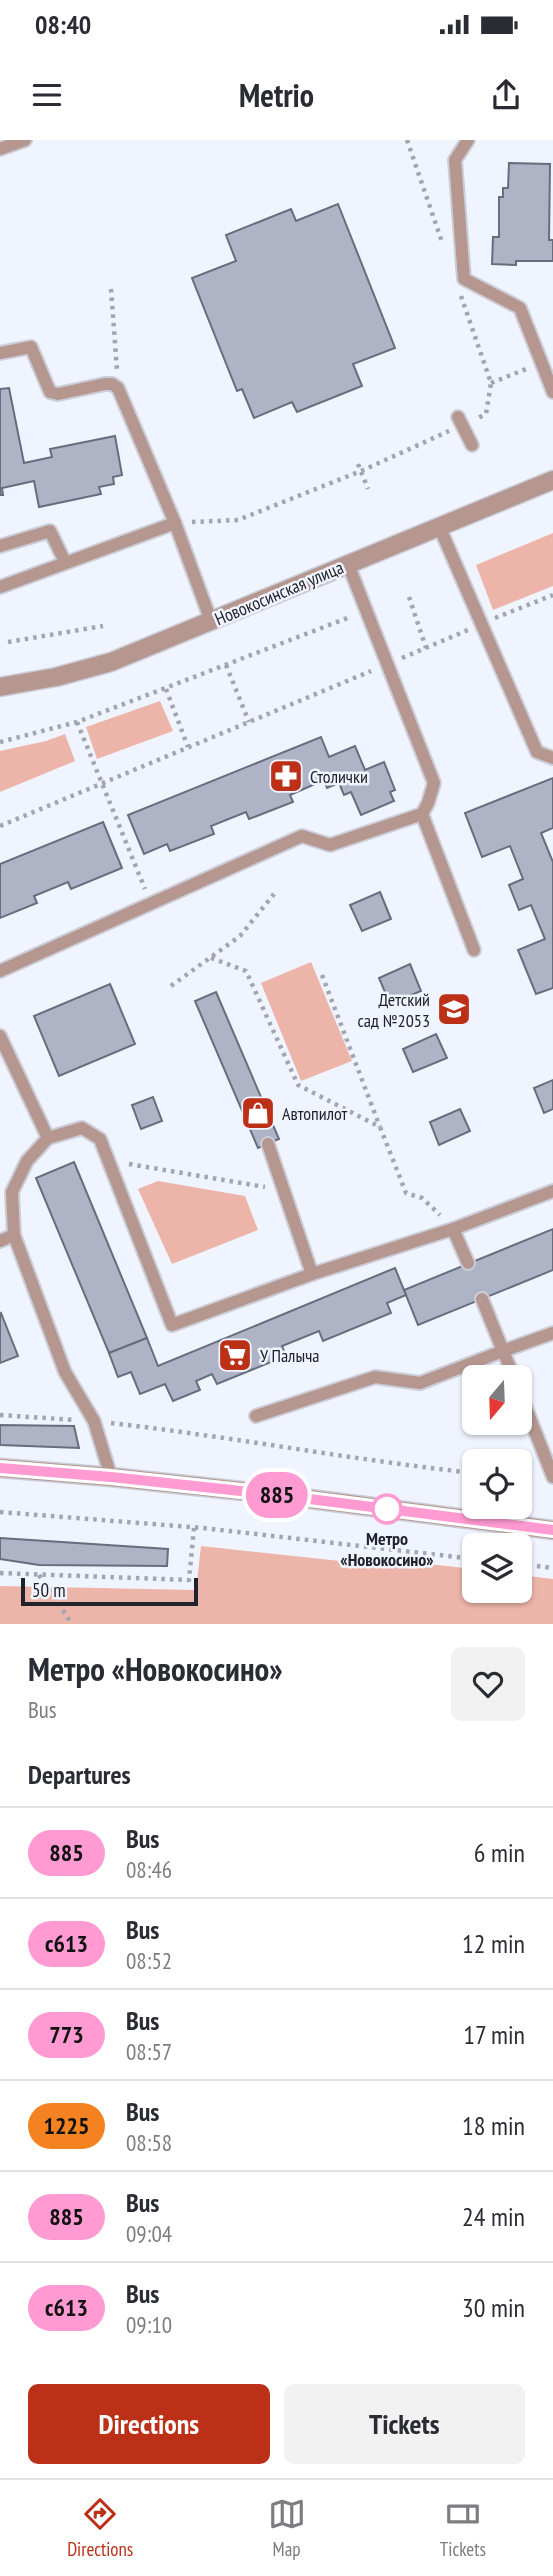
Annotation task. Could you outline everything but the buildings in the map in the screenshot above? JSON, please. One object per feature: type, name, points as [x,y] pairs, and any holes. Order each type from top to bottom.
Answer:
[{"type":"street","name":"Новокосинская улица","points":[[0,687],[56,677],[111,662],[553,480]]},
{"type":"street","points":[[0,1468],[278,1495],[553,1530]]},
{"type":"lane","points":[[0,149],[25,140]]},
{"type":"lane","points":[[468,140],[454,160],[464,279],[520,308],[553,392]]},
{"type":"lane","points":[[0,353],[31,347],[50,392],[58,394],[106,383],[118,388],[175,523],[211,621]]},
{"type":"lane","points":[[460,421],[471,445]]},
{"type":"lane","points":[[0,587],[175,523]]},
{"type":"lane","points":[[439,526],[537,752],[553,758]]},
{"type":"lane","points":[[0,546],[50,531],[65,562]]},
{"type":"lane","points":[[0,971],[302,836],[330,845],[422,814],[434,783],[348,564]]},
{"type":"lane","points":[[422,814],[474,950]]},
{"type":"lane","points":[[0,1036],[48,1138]]},
{"type":"lane","points":[[111,1477],[94,1421],[65,1372],[14,1235],[12,1192],[27,1161],[48,1138],[82,1128],[100,1139],[172,1325],[312,1274],[453,1229],[553,1191]]},
{"type":"lane","points":[[268,1144],[312,1274]]},
{"type":"lane","points":[[453,1229],[468,1264]]},
{"type":"lane","points":[[0,1241],[14,1235]]},
{"type":"lane","points":[[482,1299],[509,1365]]},
{"type":"lane","points":[[256,1416],[375,1377],[420,1383],[553,1333]]},
{"type":"lane","points":[[532,1424],[553,1477]]},
{"type":"path","points":[[407,140],[447,255]]},
{"type":"path","points":[[111,289],[118,388]]},
{"type":"path","points":[[175,523],[238,520],[361,471],[460,421],[486,414],[491,383],[460,293]]},
{"type":"path","points":[[491,383],[542,363]]},
{"type":"path","points":[[358,464],[368,489]]},
{"type":"path","points":[[408,597],[426,648]]},
{"type":"path","points":[[0,742],[77,722],[368,610]]},
{"type":"path","points":[[8,642],[103,626]]},
{"type":"path","points":[[226,665],[249,722]]},
{"type":"path","points":[[0,826],[387,665]]},
{"type":"path","points":[[166,688],[188,747]]},
{"type":"path","points":[[77,722],[151,903]]},
{"type":"path","points":[[171,986],[240,936],[274,894]]},
{"type":"path","points":[[211,958],[246,971],[298,1085],[380,1128]]},
{"type":"path","points":[[322,975],[406,1193],[422,1198]]},
{"type":"path","points":[[108,1160],[283,1189]]},
{"type":"path","points":[[0,1415],[94,1421],[198,1433],[462,1473]]},
{"type":"path","points":[[0,1512],[194,1528],[462,1558]]},
{"type":"path","points":[[0,1573],[189,1580],[194,1528]]},
{"type":"path","points":[[532,1565],[553,1568]]},
{"type":"path","points":[[39,1575],[72,1624]]},
{"type":"shaded area","points":[[553,533],[553,586],[493,610],[476,565]]},
{"type":"shaded area","points":[[160,701],[173,731],[97,759],[86,727]]},
{"type":"shaded area","points":[[65,734],[75,761],[0,792],[0,751]]},
{"type":"shaded area","points":[[311,962],[352,1061],[301,1081],[261,983]]},
{"type":"shaded area","points":[[158,1181],[245,1196],[258,1230],[172,1264],[138,1189]]},
{"type":"shaded area","points":[[201,1546],[387,1566],[401,1561],[462,1568],[462,1603],[532,1603],[532,1576],[553,1579],[553,1624],[0,1624],[0,1586],[196,1590]]},
{"type":"bus line","name":"885","points":[[0,1468],[278,1495],[553,1530]]},
{"type":"place","name":"Столички","points":[[286,776]]},
{"type":"place","name":"Детский сад №2053","points":[[454,1009]]},
{"type":"place","name":"Автопилот","points":[[258,1113]]},
{"type":"place","name":"У Палыча","points":[[235,1355]]},
{"type":"place","name":"Метро «Новокосино»","points":[[387,1509]]}]
